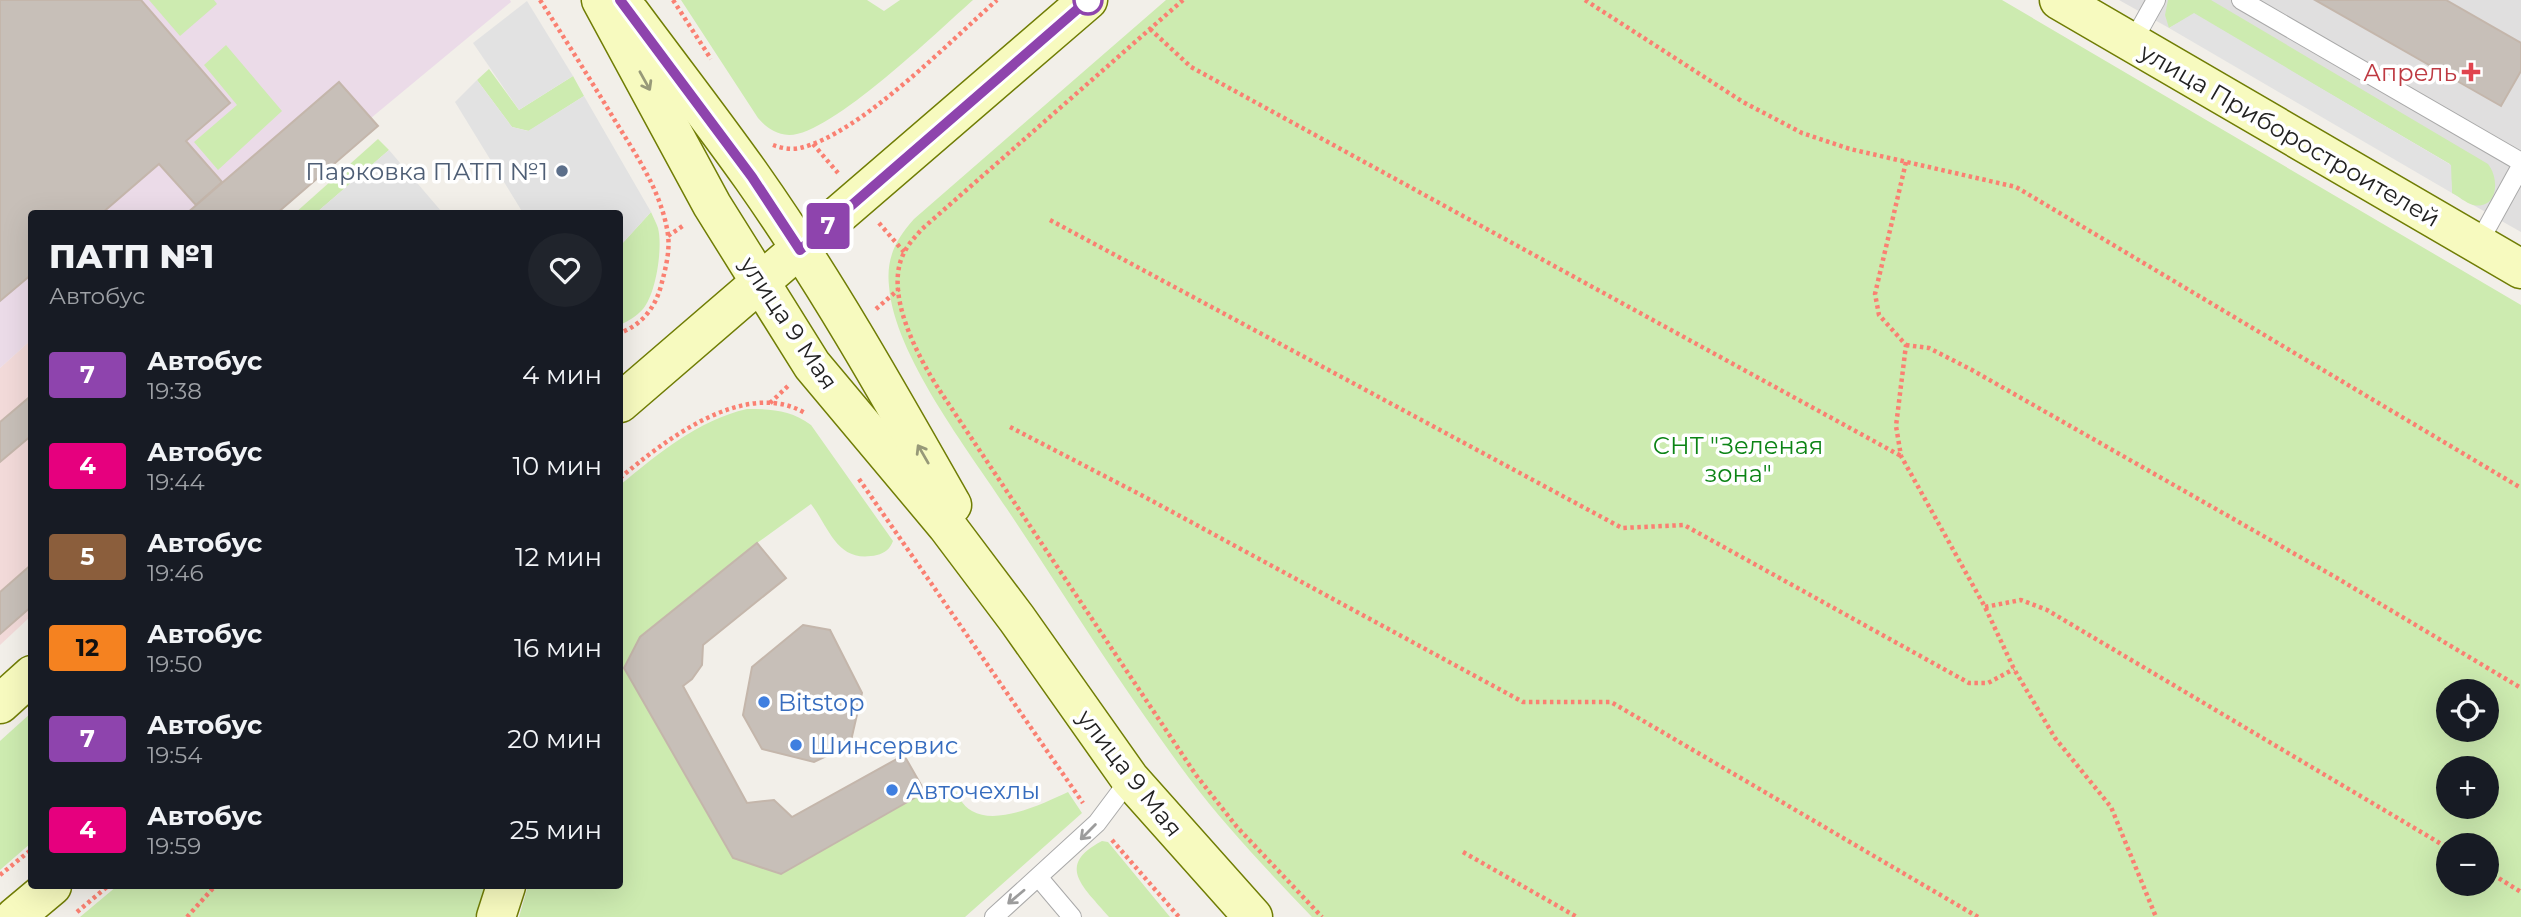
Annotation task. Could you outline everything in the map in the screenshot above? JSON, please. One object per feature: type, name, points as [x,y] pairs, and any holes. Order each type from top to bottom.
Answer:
[{"type":"main road","name":"улица 9 Мая","points":[[601,0],[712,205],[812,365],[947,526],[1017,619],[1130,779],[1253,917]]},
{"type":"main road","name":"улица 9 Мая","points":[[620,0],[752,177],[852,329],[1017,619]]},
{"type":"main road","points":[[623,400],[1088,0]]},
{"type":"main road","name":"улица Приборостроителей","points":[[2059,0],[2098,10],[2132,43],[2521,269]]},
{"type":"main road","points":[[0,704],[28,679]]},
{"type":"main road","points":[[15,917],[48,889]]},
{"type":"main road","points":[[496,917],[505,889]]},
{"type":"lane","points":[[2132,43],[2156,0]]},
{"type":"lane","points":[[2241,0],[2521,164],[2478,244]]},
{"type":"lane","points":[[994,917],[1097,823],[1130,779]]},
{"type":"lane","points":[[1039,878],[1072,917]]},
{"type":"path","points":[[540,0],[643,166],[661,205],[668,237],[666,266],[659,295],[650,312],[639,323],[623,331]]},
{"type":"path","points":[[673,0],[717,68]]},
{"type":"path","points":[[766,139],[775,146],[790,149],[813,144],[834,134],[869,111],[997,0]]},
{"type":"path","points":[[1183,0],[922,229],[904,252],[899,270],[902,315],[909,337],[927,371],[1196,775],[1237,827],[1321,917]]},
{"type":"path","points":[[1585,0],[1743,103],[1790,127],[1850,149],[2016,187],[2521,488]]},
{"type":"path","points":[[1150,29],[1191,67],[1901,456]]},
{"type":"path","points":[[1906,162],[1875,293],[1879,315],[1906,345],[1929,348],[1972,370],[2325,572],[2521,688]]},
{"type":"path","points":[[1050,220],[1622,528],[1684,525],[1969,683],[1988,683],[2014,669]]},
{"type":"path","points":[[1906,345],[1896,426],[1901,456],[1985,607],[2014,669],[2055,738],[2111,807],[2156,917]]},
{"type":"path","points":[[623,475],[715,412],[744,405],[770,403],[795,408],[809,417]]},
{"type":"path","points":[[1010,427],[1523,702],[1611,702],[1978,917]]},
{"type":"path","points":[[855,474],[1097,823],[1179,917]]},
{"type":"path","points":[[1985,607],[2021,600],[2047,610],[2436,841]]},
{"type":"path","points":[[0,875],[28,852]]},
{"type":"path","points":[[1463,852],[1577,917]]},
{"type":"path","points":[[2499,878],[2521,891]]},
{"type":"path","points":[[71,917],[104,889]]},
{"type":"path","points":[[187,917],[212,889]]},
{"type":"shaded area","points":[[0,0],[510,0],[511,2],[371,118],[378,126],[280,210],[28,210],[28,343],[0,368]]},
{"type":"shaded area","points":[[2119,0],[2521,0],[2521,232],[2452,193],[2450,164],[2194,14],[2169,28]]},
{"type":"shaded area","points":[[527,1],[573,76],[519,110],[473,43]]},
{"type":"shaded area","points":[[2194,13],[2451,165],[2452,193],[2169,28]]},
{"type":"shaded area","name":"Парковка ПАТП №1","points":[[477,80],[512,127],[528,131],[584,96],[651,212],[623,243],[623,210],[521,210],[455,102]]},
{"type":"shaded area","points":[[389,150],[440,210],[319,210]]},
{"type":"shaded area","points":[[28,343],[28,619],[0,645],[0,368]]},
{"type":"green space","points":[[149,0],[214,0],[217,4],[180,36]]},
{"type":"green space","points":[[681,0],[867,0],[884,11],[900,0],[973,0],[856,101],[807,131],[789,135],[772,130],[758,118]]},
{"type":"green space","name":"СНТ \"Зеленая зона\"","points":[[1166,0],[2002,0],[2521,305],[2521,917],[1312,917],[1264,866],[1189,778],[1096,645],[936,402],[904,342],[894,313],[888,276],[891,258],[902,234],[914,219]]},
{"type":"green space","points":[[2168,0],[2211,0],[2488,164],[2495,185],[2492,198],[2488,203],[2473,205],[2452,193],[2450,164],[2194,14],[2169,28],[2165,15]]},
{"type":"green space","points":[[226,45],[282,111],[218,170],[194,142],[237,105],[204,65]]},
{"type":"green space","points":[[489,69],[519,110],[573,76],[584,96],[529,131],[512,127],[477,80]]},
{"type":"green space","points":[[378,139],[389,150],[319,210],[298,210]]},
{"type":"green space","points":[[651,212],[659,236],[655,282],[643,309],[623,323],[623,243]]},
{"type":"green space","points":[[747,409],[780,411],[811,425],[893,541],[885,552],[880,554],[852,554],[836,542],[811,504],[757,543],[624,668],[733,858],[781,874],[925,792],[952,784],[965,806],[983,815],[995,816],[1021,811],[1068,792],[1082,813],[965,917],[519,917],[527,889],[623,889],[623,483],[679,440],[729,414]]},
{"type":"green space","points":[[28,716],[28,846],[0,870],[0,741]]},
{"type":"green space","points":[[1102,841],[1108,842],[1170,917],[1109,917],[1084,887],[1078,877],[1077,868],[1079,859]]},
{"type":"green space","points":[[113,889],[486,889],[475,917],[80,917]]},
{"type":"building","points":[[0,0],[141,0],[230,103],[186,141],[222,182],[196,205],[159,164],[106,210],[28,210],[28,277],[0,301]]},
{"type":"building","points":[[2315,0],[2446,0],[2521,43],[2521,71],[2501,106]]},
{"type":"building","points":[[339,82],[378,126],[281,210],[191,210]]},
{"type":"building","points":[[28,398],[28,438],[0,462],[0,422]]},
{"type":"building","points":[[757,543],[786,578],[703,645],[702,665],[683,686],[747,803],[774,800],[792,817],[904,755],[925,792],[781,874],[733,858],[624,668],[640,637]]},
{"type":"building","points":[[28,568],[28,610],[0,634],[0,592]]},
{"type":"building","points":[[803,625],[830,630],[862,693],[850,745],[814,762],[762,749],[743,715],[752,667]]},
{"type":"bus line","name":"7","points":[[620,0],[752,177],[800,250],[1088,0]]},
{"type":"place","name":"Апрель","points":[[2471,72]]},
{"type":"place","name":"Парковка ПАТП №1","points":[[562,171]]},
{"type":"place","name":"Bitstop","points":[[764,702]]},
{"type":"place","name":"Шинсервис","points":[[796,745]]},
{"type":"place","name":"Авточехлы","points":[[892,790]]}]
